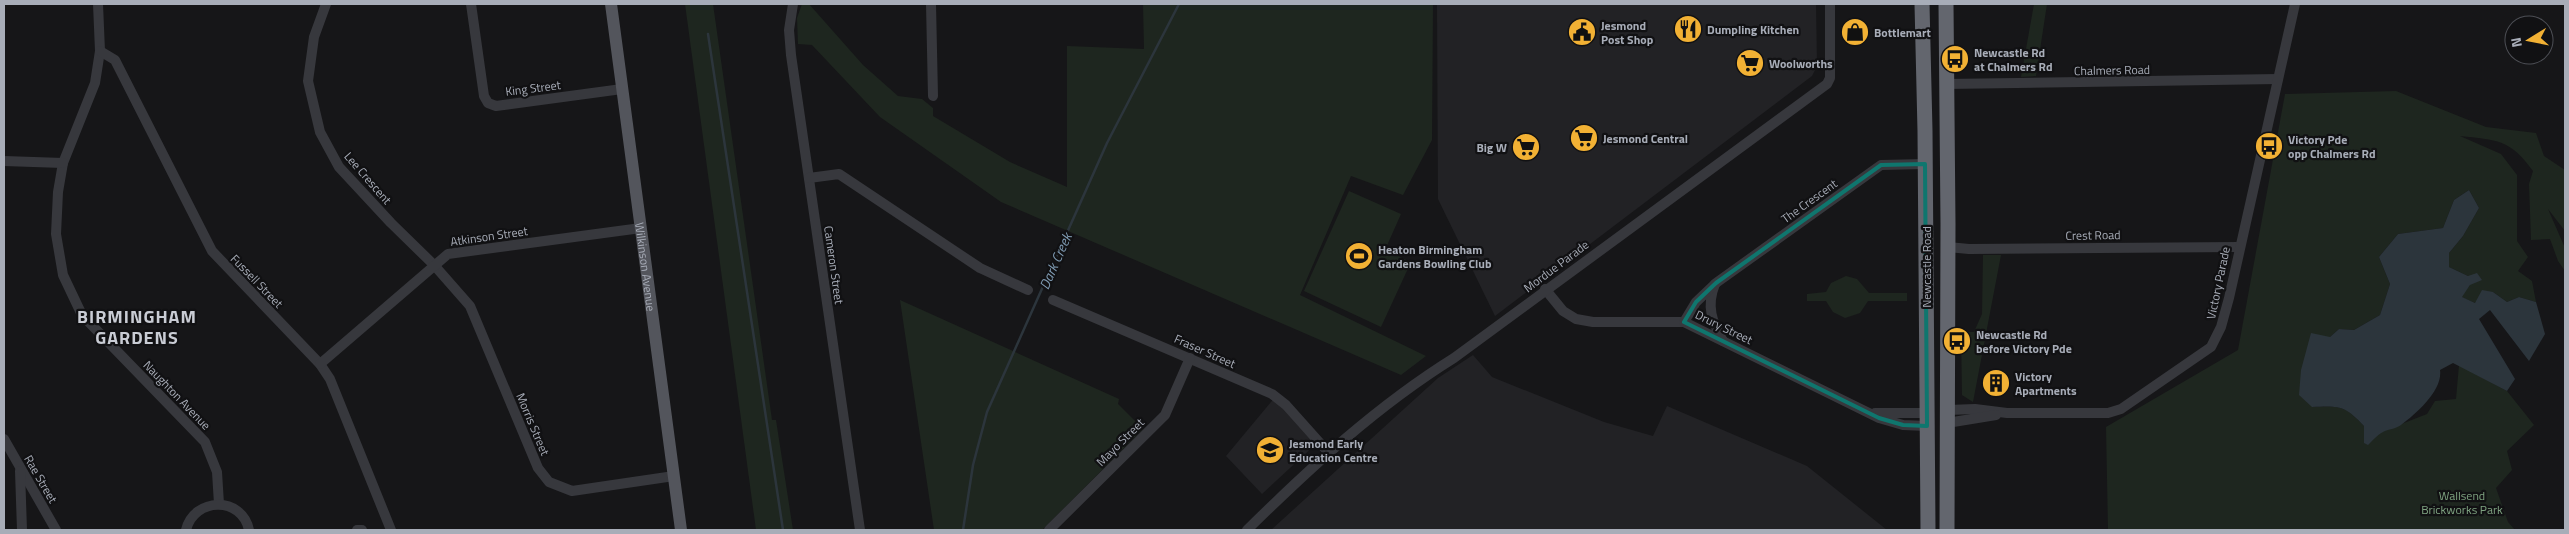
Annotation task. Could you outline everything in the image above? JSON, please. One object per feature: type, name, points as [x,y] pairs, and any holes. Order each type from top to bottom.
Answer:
[{"type":"highway","name":"Newcastle Road","points":[[1922,4],[1928,530]]},
{"type":"highway","name":"Newcastle Road","points":[[1946,4],[1948,247],[1947,530]]},
{"type":"highway","points":[[1927,420],[1948,416]]},
{"type":"main road","name":"Wilkinson Avenue","points":[[611,4],[681,530]]},
{"type":"street","name":"Naughton Avenue","points":[[98,4],[100,51],[95,83],[63,163],[56,234],[63,275],[82,315],[205,442],[217,472],[219,504]]},
{"type":"street","name":"Lee Crescent","points":[[326,4],[314,37],[308,81],[320,132],[340,167],[391,223],[434,265]]},
{"type":"street","name":"King Street","points":[[471,4],[484,96],[488,103],[496,106],[622,90]]},
{"type":"street","name":"Cameron Street","points":[[793,4],[789,30],[791,55],[860,530]]},
{"type":"street","points":[[931,4],[933,96]]},
{"type":"street","name":"Mordue Parade","points":[[1246,530],[1328,452],[1407,390],[1454,358],[1545,289],[1827,84],[1830,78],[1830,4]]},
{"type":"street","name":"Victory Parade","points":[[1948,416],[2007,413],[2090,415],[2114,412],[2212,347],[2221,327],[2295,4]]},
{"type":"street","name":"Fussell Street","points":[[100,51],[116,60],[212,251],[320,364],[338,395],[390,530]]},
{"type":"street","name":"Chalmers Road","points":[[1946,84],[2278,79]]},
{"type":"street","points":[[4,161],[63,163]]},
{"type":"street","name":"The Crescent","points":[[1684,322],[1696,302],[1716,283],[1881,165],[1925,164]]},
{"type":"street","points":[[809,178],[839,174],[980,268],[1028,290]]},
{"type":"street","name":"Atkinson Street","points":[[320,364],[448,254],[641,228]]},
{"type":"street","name":"Crest Road","points":[[1948,247],[1969,249],[2239,247]]},
{"type":"street","name":"Morris Street","points":[[434,265],[470,306],[538,468],[550,482],[572,491],[674,476]]},
{"type":"street","points":[[1716,283],[1711,294],[1711,315],[1724,342]]},
{"type":"street","name":"Drury Street","points":[[1545,289],[1563,311],[1576,320],[1593,322],[1684,322],[1862,410],[1927,420]]},
{"type":"street","name":"Fraser Street","points":[[1053,300],[1272,394],[1286,405],[1328,452]]},
{"type":"street","name":"Mayo Street","points":[[1049,530],[1165,415],[1190,358]]},
{"type":"street","name":"Rae Street","points":[[4,439],[56,530]]},
{"type":"street","points":[[20,468],[22,530]]},
{"type":"street","points":[[186,530],[191,518],[199,510],[219,504],[237,510],[243,517],[249,530]]},
{"type":"street","points":[[357,530],[362,530]]},
{"type":"highlighted area","points":[[1925,164],[1927,426],[1903,425],[1879,418],[1684,322],[1696,302],[1716,283],[1881,165]]},
{"type":"shaded area","name":"Jesmond Central","points":[[1437,4],[1816,4],[1817,66],[1812,76],[1495,316],[1438,199]]},
{"type":"shaded area","points":[[2469,190],[2479,208],[2463,236],[2449,253],[2449,267],[2468,276],[2477,273],[2482,280],[2470,285],[2462,297],[2475,303],[2482,290],[2493,292],[2507,302],[2519,297],[2536,302],[2545,334],[2529,361],[2490,310],[2479,319],[2515,379],[2507,391],[2453,363],[2440,370],[2440,378],[2433,393],[2421,408],[2401,425],[2381,433],[2368,445],[2364,443],[2364,426],[2346,410],[2335,407],[2312,407],[2299,395],[2301,370],[2311,333],[2330,337],[2339,329],[2354,330],[2380,315],[2390,284],[2379,257],[2398,234],[2443,228],[2454,200]]},
{"type":"shaded area","points":[[1473,355],[1492,377],[1604,422],[1653,436],[1667,406],[1807,466],[1887,530],[1271,530],[1438,378]]},
{"type":"shaded area","name":"Jesmond Early Education Centre","points":[[1276,396],[1316,444],[1262,494],[1226,456]]},
{"type":"green space","points":[[685,4],[713,4],[772,420],[776,420],[793,530],[756,530]]},
{"type":"green space","points":[[802,4],[809,4],[863,65],[898,96],[922,99],[933,108],[933,116],[1010,162],[1067,187],[1067,46],[1144,49],[1143,4],[1433,4],[1432,140],[1403,195],[1351,176],[1300,295],[1426,356],[1401,375],[1001,202],[880,117],[812,45],[798,44],[797,18]]},
{"type":"green space","points":[[2034,4],[2047,4],[2036,76],[2021,77]]},
{"type":"green space","name":"Wallsend Brickworks Park","points":[[2396,91],[2486,127],[2536,133],[2544,156],[2565,170],[2565,231],[2548,209],[2565,248],[2565,271],[2558,261],[2550,239],[2531,240],[2529,184],[2533,171],[2525,160],[2510,147],[2502,143],[2460,136],[2501,154],[2517,175],[2517,241],[2528,257],[2518,271],[2532,281],[2536,302],[2519,297],[2507,302],[2493,292],[2475,303],[2461,297],[2470,285],[2468,276],[2449,267],[2449,253],[2463,236],[2479,208],[2469,190],[2454,200],[2443,228],[2398,234],[2379,257],[2390,284],[2380,315],[2354,330],[2339,329],[2330,337],[2312,407],[2336,407],[2352,414],[2364,426],[2364,442],[2381,432],[2427,414],[2435,401],[2456,399],[2459,365],[2507,391],[2534,425],[2507,451],[2512,470],[2496,488],[2508,522],[2515,530],[2108,530],[2106,427],[2238,350],[2285,94]]},
{"type":"green space","name":"Heaton Birmingham Gardens Bowling Club","points":[[1349,191],[1401,214],[1385,250],[1411,262],[1381,327],[1304,291]]},
{"type":"green space","points":[[1983,255],[2001,255],[1973,402],[1962,395],[1961,332],[1974,332],[1982,314]]},
{"type":"green space","points":[[1846,276],[1857,279],[1869,293],[1907,293],[1907,301],[1868,301],[1860,313],[1845,318],[1833,312],[1826,301],[1807,301],[1807,294],[1826,292],[1831,283]]},
{"type":"green space","points":[[900,300],[1119,399],[1118,404],[1143,429],[1042,530],[934,530]]},
{"type":"waterway","name":"Dark Creek","points":[[963,530],[973,465],[987,412],[1107,143],[1179,4]]},
{"type":"waterway","points":[[708,34],[783,530]]},
{"type":"place","name":"Dumpling Kitchen","points":[[1688,29]]},
{"type":"place","name":"Jesmond Post Shop","points":[[1582,32]]},
{"type":"place","name":"Bottlemart","points":[[1855,32]]},
{"type":"place","name":"Newcastle Rd at Chalmers Rd","points":[[1955,59]]},
{"type":"place","name":"Woolworths","points":[[1750,63]]},
{"type":"place","name":"Jesmond Central","points":[[1584,138]]},
{"type":"place","name":"Victory Pde opp Chalmers Rd","points":[[2269,146]]},
{"type":"place","name":"Big W","points":[[1526,147]]},
{"type":"place","name":"Heaton Birmingham Gardens Bowling Club","points":[[1359,256]]},
{"type":"place","name":"Newcastle Rd before Victory Pde","points":[[1957,341]]},
{"type":"place","name":"Victory Apartments","points":[[1996,383]]},
{"type":"place","name":"Jesmond Early Education Centre","points":[[1270,450]]},
{"type":"district","name":"BIRMINGHAM GARDENS","points":[[137,326]]}]
